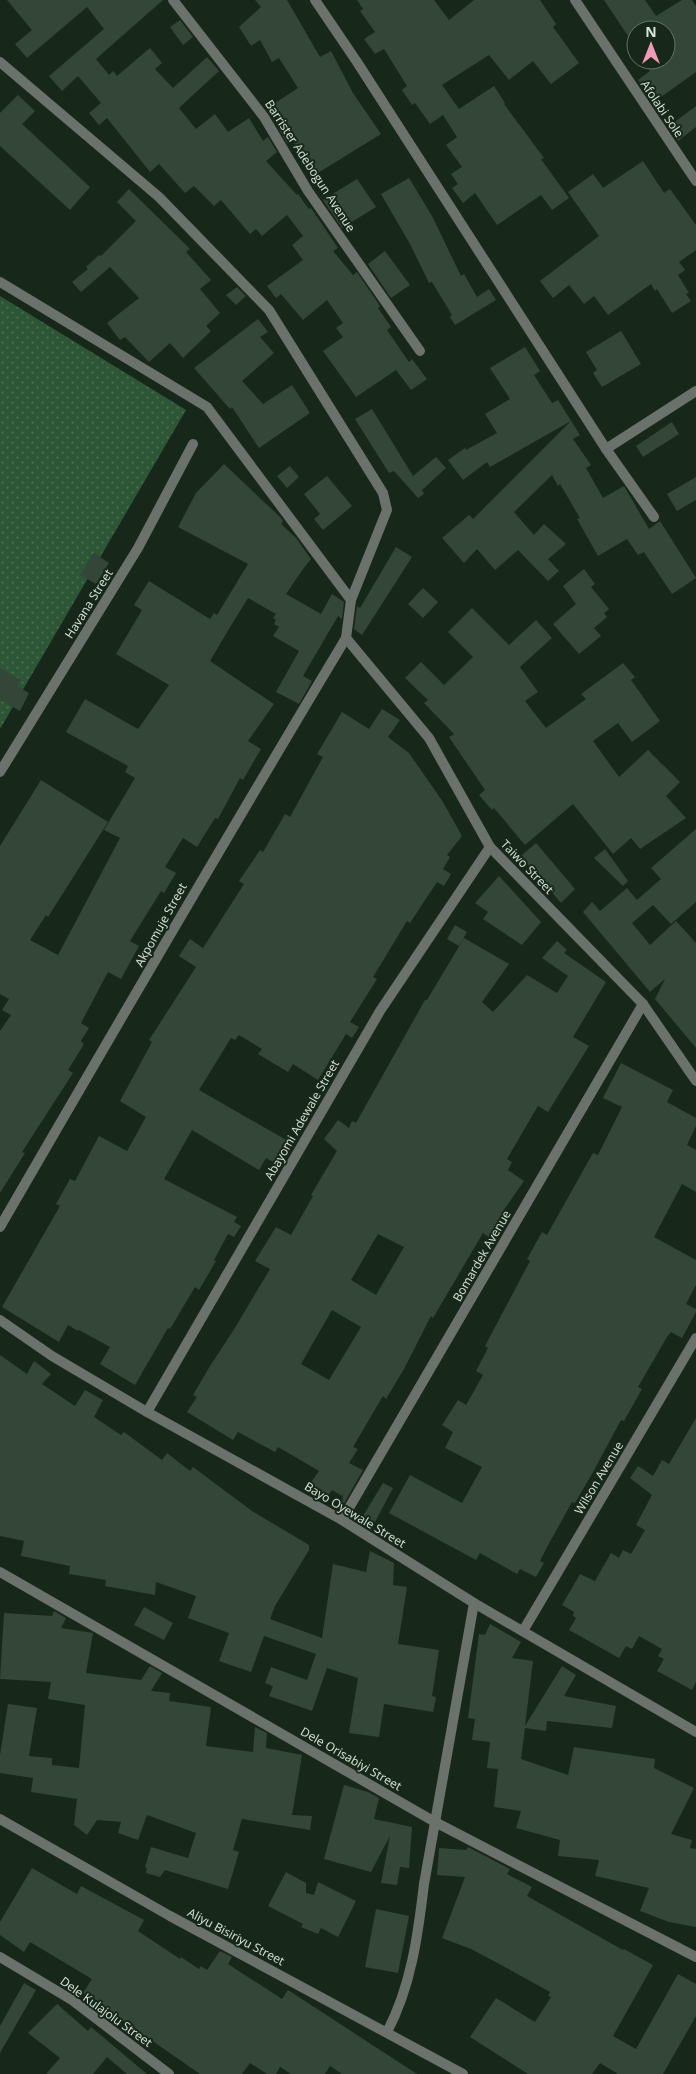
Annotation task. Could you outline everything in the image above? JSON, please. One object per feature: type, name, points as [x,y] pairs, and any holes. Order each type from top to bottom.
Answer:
[{"type":"street","name":"Barrister Adebogun Avenue","points":[[173,0],[264,117],[308,191],[420,351]]},
{"type":"street","points":[[315,0],[357,62],[606,449],[654,517]]},
{"type":"street","name":"Afolabi Sole","points":[[575,0],[696,181]]},
{"type":"street","points":[[0,62],[158,197],[269,310],[383,493],[387,510],[351,600],[346,638]]},
{"type":"street","points":[[0,282],[207,407],[351,600]]},
{"type":"street","points":[[606,449],[696,392]]},
{"type":"street","name":"Havana Street","points":[[0,772],[138,548],[193,444]]},
{"type":"street","name":"Taiwo Street","points":[[346,638],[429,738],[490,847],[643,1004],[696,1081]]},
{"type":"street","name":"Akpomuje Street","points":[[0,1227],[161,952],[207,869],[346,638]]},
{"type":"street","name":"Abayomi Adewale Street","points":[[147,1412],[380,1010],[490,847]]},
{"type":"street","name":"Bomardek Avenue","points":[[342,1520],[643,1004]]},
{"type":"street","name":"Bayo Oyewale Street","points":[[0,1320],[52,1356],[147,1412],[342,1520],[474,1603],[696,1732]]},
{"type":"street","name":"Wilson Avenue","points":[[523,1631],[696,1338]]},
{"type":"street","name":"Dele Orisabiyi Street","points":[[0,1572],[435,1822],[696,1957]]},
{"type":"street","points":[[387,2032],[399,2009],[419,1925],[435,1822],[474,1603]]},
{"type":"street","name":"Aliyu Bisiriyu Street","points":[[0,1819],[170,1916],[463,2074]]},
{"type":"street","name":"Dele Kulajolu Street","points":[[0,1957],[72,2000],[169,2074]]},
{"type":"green space","points":[[0,296],[186,410],[0,729]]},
{"type":"building","points":[[7,0],[163,0],[96,59],[109,75],[113,71],[117,76],[150,48],[162,63],[155,69],[173,88],[207,57],[219,71],[179,108],[196,129],[215,114],[228,132],[249,118],[263,141],[268,137],[277,152],[266,161],[298,194],[309,209],[311,208],[338,248],[333,251],[353,275],[357,272],[380,306],[378,308],[391,327],[387,330],[409,362],[412,359],[427,379],[411,390],[396,370],[356,397],[323,351],[343,337],[336,328],[343,323],[327,300],[303,320],[281,294],[276,298],[267,286],[303,260],[292,245],[303,236],[287,215],[262,236],[256,229],[250,234],[221,200],[214,206],[194,186],[185,193],[159,164],[150,172],[107,118],[99,125],[89,113],[101,103],[78,76],[62,91],[49,76],[104,29],[87,7],[27,58],[15,44],[32,30]]},
{"type":"building","points":[[255,0],[287,0],[320,57],[331,51],[353,93],[381,134],[313,176],[292,139],[287,143],[278,128],[284,123],[272,105],[298,88],[279,58],[272,62],[260,40],[251,46],[239,27],[261,7]]},
{"type":"building","points":[[357,0],[434,0],[449,20],[474,0],[540,0],[556,24],[553,27],[579,63],[551,84],[533,61],[509,80],[489,55],[442,85],[459,109],[494,86],[504,104],[544,158],[541,159],[569,198],[552,210],[541,195],[497,225],[475,193],[463,203],[452,188],[458,184],[451,174],[462,167],[446,145],[457,137],[443,115],[430,124],[415,103],[412,105],[402,90],[407,86],[384,49],[375,54],[364,39],[375,32],[360,11],[363,9]]},
{"type":"building","points":[[604,0],[645,0],[656,16],[682,0],[692,0],[696,6],[696,72],[654,102],[638,80],[649,70],[676,70],[676,20],[626,20],[626,33]]},
{"type":"building","points":[[180,20],[193,37],[183,45],[170,27]]},
{"type":"building","points":[[18,95],[35,111],[22,124],[90,187],[70,210],[0,146],[0,113]]},
{"type":"building","points":[[696,106],[696,127],[678,141],[668,127]]},
{"type":"building","points":[[643,161],[664,193],[670,189],[696,225],[696,250],[679,262],[685,270],[678,275],[689,293],[686,294],[691,301],[672,313],[657,289],[655,291],[651,284],[608,315],[594,296],[584,304],[569,285],[553,298],[540,281],[599,236],[568,192],[593,174],[603,188]]},
{"type":"building","points":[[409,178],[432,216],[461,276],[464,274],[477,297],[489,289],[496,300],[455,325],[450,317],[452,315],[432,282],[429,283],[410,244],[381,194]]},
{"type":"building","points":[[357,179],[376,207],[342,228],[323,200]]},
{"type":"building","points":[[129,189],[190,249],[186,252],[211,280],[200,289],[220,313],[206,326],[211,331],[183,358],[170,343],[149,362],[125,337],[120,340],[107,323],[139,298],[110,267],[81,292],[72,282],[88,269],[86,267],[99,255],[101,256],[136,221],[117,202]]},
{"type":"building","points":[[385,251],[410,285],[391,298],[368,264]]},
{"type":"building","points":[[237,287],[246,296],[236,305],[226,295]]},
{"type":"building","points":[[258,319],[268,332],[260,337],[274,353],[242,381],[263,404],[292,385],[310,413],[259,448],[232,407],[230,409],[194,368]]},
{"type":"building","points":[[621,331],[641,364],[602,387],[593,373],[597,370],[586,352]]},
{"type":"building","points":[[525,347],[540,371],[534,375],[552,403],[558,400],[580,435],[573,439],[591,465],[586,468],[603,498],[624,486],[649,529],[660,521],[696,578],[672,594],[644,552],[638,555],[627,539],[598,556],[577,519],[580,518],[560,484],[558,486],[552,475],[514,512],[534,535],[544,524],[566,544],[548,559],[559,571],[548,581],[518,550],[495,570],[477,549],[464,563],[442,538],[469,515],[473,519],[571,421],[490,467],[487,462],[463,480],[448,460],[465,448],[466,450],[497,433],[485,414],[510,399],[490,368]]},
{"type":"building","points":[[372,409],[413,476],[436,457],[446,468],[422,490],[424,494],[418,498],[394,471],[389,473],[355,419]]},
{"type":"building","points":[[672,422],[679,434],[643,457],[636,446]]},
{"type":"building","points":[[224,464],[280,517],[283,521],[281,524],[296,538],[311,559],[286,594],[321,614],[332,594],[344,602],[342,619],[338,616],[303,676],[312,681],[299,704],[276,692],[299,651],[273,636],[279,627],[274,624],[276,620],[273,618],[276,614],[248,598],[232,624],[210,661],[274,704],[248,741],[261,749],[243,780],[240,778],[218,819],[215,818],[197,847],[183,838],[165,867],[176,873],[164,893],[161,891],[130,941],[139,946],[121,979],[108,972],[81,1023],[89,1028],[81,1041],[84,1044],[68,1070],[73,1073],[22,1152],[25,1153],[0,1193],[0,1031],[11,1015],[2,1010],[9,999],[0,994],[0,846],[41,780],[108,822],[48,917],[46,915],[30,940],[58,955],[120,838],[104,830],[135,778],[125,772],[128,766],[66,732],[85,699],[138,729],[169,685],[116,654],[142,610],[134,605],[149,581],[210,619],[214,613],[217,615],[248,564],[178,527],[196,493]]},
{"type":"building","points":[[290,466],[299,477],[287,488],[277,476]]},
{"type":"building","points":[[327,476],[352,506],[323,530],[314,519],[320,514],[304,494]]},
{"type":"building","points":[[696,477],[696,500],[677,511],[667,494]]},
{"type":"building","points":[[396,547],[412,557],[362,635],[354,629],[357,606],[360,608]]},
{"type":"building","points":[[94,553],[109,563],[96,584],[80,575]]},
{"type":"building","points":[[584,569],[595,584],[591,587],[609,609],[604,613],[607,617],[594,628],[601,636],[579,654],[553,624],[576,604],[563,586]]},
{"type":"building","points":[[423,588],[438,602],[423,618],[408,604]]},
{"type":"building","points":[[472,608],[509,645],[536,620],[552,638],[520,667],[538,692],[525,701],[546,728],[586,699],[581,694],[623,663],[635,677],[631,680],[660,721],[632,742],[618,723],[593,741],[619,777],[648,750],[680,782],[666,796],[686,818],[640,849],[631,838],[613,854],[573,804],[525,845],[494,808],[492,810],[479,795],[485,790],[449,737],[454,734],[424,703],[428,700],[405,678],[421,662],[444,685],[473,657],[448,632]]},
{"type":"building","points":[[0,668],[21,680],[17,686],[29,693],[20,711],[0,700]]},
{"type":"building","points":[[382,709],[400,720],[388,737],[409,753],[443,802],[462,836],[447,855],[450,857],[443,869],[451,874],[444,886],[437,882],[410,923],[407,921],[373,977],[377,979],[350,1022],[359,1027],[352,1038],[346,1034],[318,1080],[293,1064],[288,1072],[258,1054],[262,1049],[239,1035],[235,1040],[231,1038],[199,1090],[288,1141],[275,1163],[266,1158],[259,1170],[192,1130],[164,1179],[237,1217],[234,1222],[241,1226],[234,1237],[228,1234],[214,1260],[216,1261],[199,1290],[195,1287],[170,1329],[168,1328],[135,1385],[100,1364],[110,1347],[68,1325],[59,1342],[2,1307],[60,1206],[56,1204],[70,1179],[75,1181],[99,1136],[127,1151],[146,1117],[120,1101],[152,1042],[149,1040],[196,967],[179,956],[190,939],[203,948],[244,884],[239,881],[260,850],[263,852],[285,814],[290,817],[323,757],[317,754],[342,712],[369,729]]},
{"type":"building","points":[[696,829],[696,902],[671,924],[653,905],[632,923],[650,945],[676,921],[696,943],[696,1048],[655,999],[665,979],[650,992],[583,912],[592,902],[600,911],[627,888],[637,900],[661,879],[651,868]]},
{"type":"building","points":[[536,843],[575,889],[561,903],[521,856]]},
{"type":"building","points":[[605,849],[628,881],[623,886],[594,858]]},
{"type":"building","points":[[499,876],[541,922],[522,945],[483,919],[488,912],[475,903]]},
{"type":"building","points":[[455,925],[467,932],[459,946],[447,939]]},
{"type":"building","points":[[464,938],[509,964],[482,1002],[493,1012],[527,975],[557,993],[568,976],[542,958],[557,941],[567,950],[564,953],[606,982],[573,1037],[589,1046],[548,1112],[538,1106],[507,1159],[512,1162],[508,1170],[524,1181],[501,1214],[504,1217],[490,1238],[483,1233],[433,1318],[431,1316],[404,1369],[386,1399],[383,1396],[353,1447],[358,1449],[349,1463],[363,1470],[342,1507],[343,1493],[342,1496],[332,1490],[328,1496],[310,1484],[319,1471],[278,1447],[275,1452],[238,1432],[233,1440],[187,1412],[197,1397],[193,1395],[270,1269],[255,1261],[276,1227],[291,1235],[313,1196],[311,1195],[337,1151],[324,1139],[338,1120],[349,1128],[352,1121],[356,1123],[425,1000],[427,1000]],"holes":[[[378,1234],[404,1247],[376,1295],[351,1280]],[[332,1310],[361,1327],[329,1380],[301,1364]]]},
{"type":"building","points":[[621,1063],[673,1090],[667,1102],[696,1118],[696,1126],[687,1145],[696,1150],[696,1192],[682,1184],[654,1237],[696,1260],[696,1285],[686,1304],[696,1309],[696,1312],[682,1338],[671,1332],[667,1337],[638,1387],[642,1389],[624,1421],[621,1420],[592,1474],[575,1503],[572,1502],[546,1549],[540,1561],[544,1563],[536,1577],[520,1569],[517,1574],[480,1553],[476,1560],[389,1513],[410,1475],[462,1503],[482,1467],[445,1448],[453,1432],[442,1425],[458,1400],[466,1405],[483,1375],[476,1371],[488,1348],[485,1346],[530,1261],[527,1259],[542,1232],[547,1235],[593,1153],[598,1155],[622,1107],[603,1098]]},
{"type":"building","points":[[0,1355],[27,1374],[34,1361],[51,1374],[42,1384],[75,1406],[85,1390],[103,1400],[94,1417],[121,1435],[124,1432],[162,1460],[167,1453],[190,1471],[193,1467],[252,1511],[309,1545],[309,1550],[275,1606],[270,1619],[322,1638],[333,1564],[366,1572],[370,1551],[394,1563],[393,1585],[407,1587],[398,1644],[439,1650],[432,1696],[436,1697],[433,1712],[384,1704],[379,1737],[349,1733],[358,1678],[327,1668],[312,1711],[269,1696],[273,1686],[265,1683],[271,1667],[307,1680],[316,1654],[264,1636],[251,1672],[219,1661],[229,1633],[188,1618],[196,1596],[156,1582],[155,1595],[105,1586],[106,1580],[69,1574],[70,1566],[21,1556],[24,1541],[0,1536]]},
{"type":"building","points":[[696,1418],[696,1682],[692,1690],[657,1671],[664,1659],[658,1656],[662,1649],[639,1636],[632,1649],[626,1646],[619,1658],[569,1630],[576,1618],[573,1616],[574,1612],[562,1605],[580,1574],[595,1581],[611,1553],[619,1558],[623,1550],[631,1554],[645,1530],[636,1525],[652,1495],[630,1478],[638,1466],[653,1476],[662,1460],[669,1464]]},
{"type":"building","points":[[383,1483],[393,1488],[375,1522],[363,1516]]},
{"type":"building","points":[[144,1607],[173,1623],[164,1640],[134,1625]]},
{"type":"building","points":[[54,1611],[66,1618],[61,1628],[93,1633],[86,1673],[141,1680],[150,1666],[162,1673],[151,1691],[170,1693],[169,1701],[211,1707],[206,1746],[253,1752],[255,1727],[267,1733],[266,1748],[302,1755],[292,1815],[312,1816],[310,1830],[242,1819],[233,1850],[239,1852],[228,1889],[165,1870],[160,1877],[146,1873],[147,1868],[145,1867],[151,1847],[188,1858],[196,1833],[147,1815],[138,1840],[118,1833],[121,1822],[97,1820],[87,1835],[74,1825],[77,1799],[31,1792],[33,1778],[0,1773],[0,1755],[8,1704],[37,1708],[29,1756],[52,1758],[52,1765],[79,1768],[85,1705],[48,1699],[51,1682],[0,1679],[4,1613],[52,1616]]},
{"type":"building","points":[[490,1624],[521,1642],[512,1658],[533,1661],[525,1726],[562,1666],[576,1675],[564,1696],[616,1706],[612,1728],[547,1721],[546,1731],[525,1728],[521,1759],[568,1775],[574,1747],[655,1759],[654,1768],[694,1788],[671,1834],[692,1840],[690,1848],[696,1849],[696,1927],[669,1922],[640,1911],[649,1888],[595,1876],[599,1860],[558,1856],[560,1840],[516,1828],[521,1811],[494,1807],[498,1769],[487,1768],[490,1742],[472,1740],[475,1719],[468,1718],[479,1634],[485,1635]]},
{"type":"building","points":[[344,1785],[368,1792],[379,1798],[374,1819],[412,1827],[409,1868],[400,1867],[397,1885],[381,1883],[390,1836],[371,1872],[324,1859]]},
{"type":"building","points":[[468,1847],[510,1869],[507,1874],[532,1887],[527,1896],[653,1965],[613,2036],[636,2049],[678,1974],[696,1984],[696,2016],[663,2074],[618,2074],[600,2063],[592,2074],[528,2074],[470,2037],[496,1998],[535,2022],[551,1997],[548,1996],[550,1992],[503,1966],[471,1949],[442,1938],[465,1877],[437,1875],[439,1848],[466,1850]]},
{"type":"building","points":[[32,1868],[77,1894],[81,1886],[144,1920],[138,1931],[180,1959],[181,1957],[199,1969],[201,1966],[207,1970],[220,1951],[232,1957],[228,1964],[282,1999],[288,1990],[417,2074],[342,2074],[330,2066],[325,2074],[291,2074],[280,2067],[276,2074],[267,2074],[250,2063],[242,2074],[200,2074],[83,1993],[92,1979],[30,1942],[24,1952],[0,1935],[0,1922]]},
{"type":"building","points":[[286,1872],[306,1883],[306,1893],[314,1895],[318,1882],[356,1901],[338,1937],[321,1928],[318,1934],[301,1927],[303,1924],[268,1906]]},
{"type":"building","points":[[376,1909],[409,1916],[398,1973],[365,1967]]},
{"type":"building","points":[[24,1983],[36,1990],[0,2053],[0,2026]]},
{"type":"building","points":[[57,2004],[88,2031],[91,2027],[147,2074],[127,2074],[107,2057],[93,2074],[46,2074],[60,2058],[28,2033]]}]
